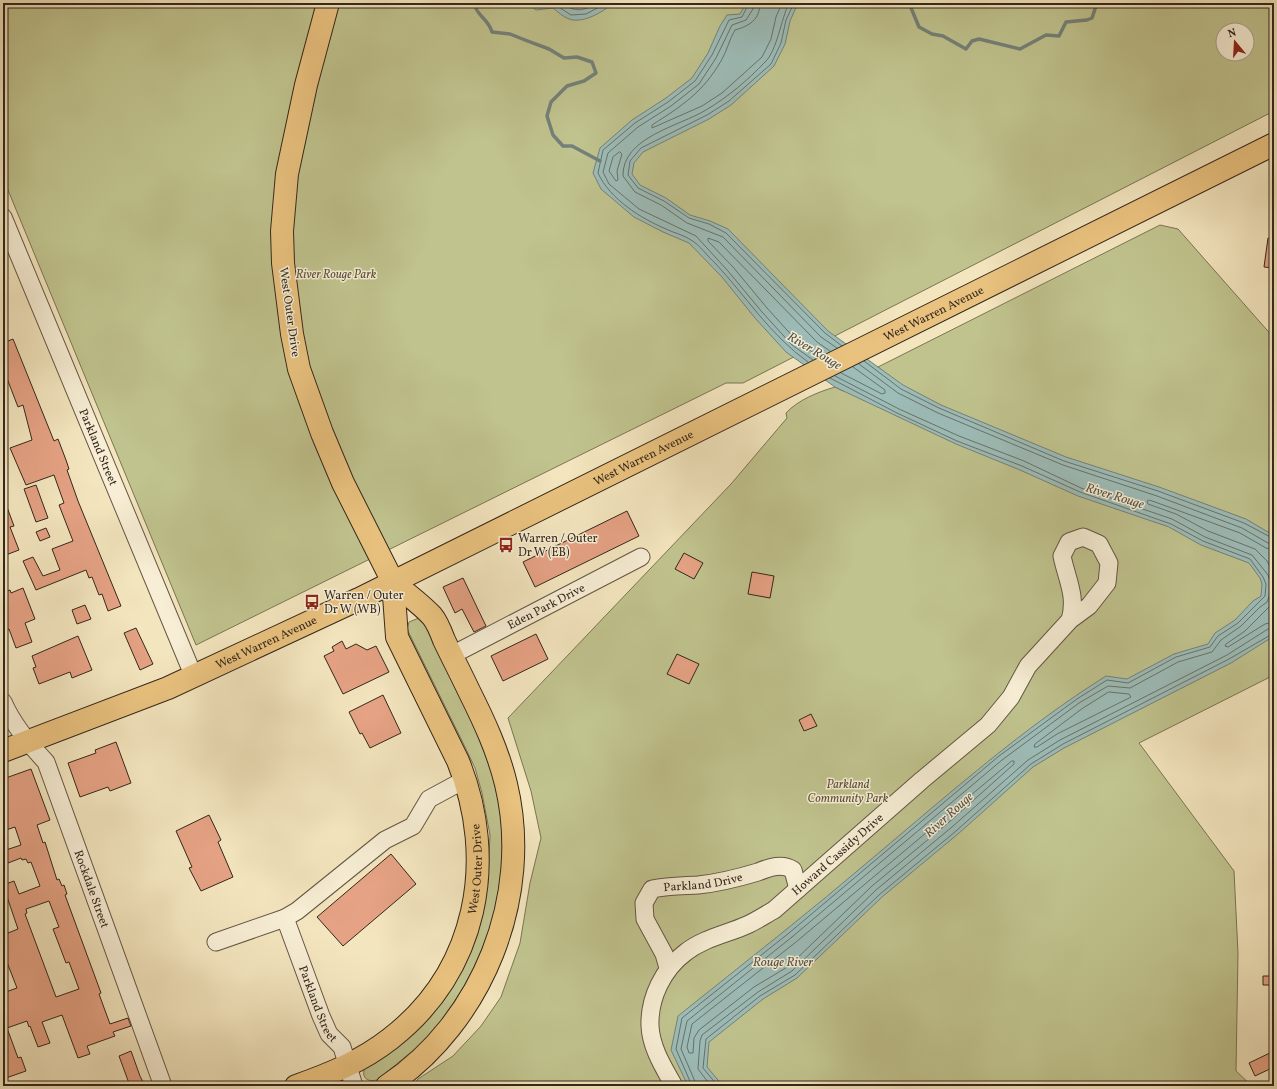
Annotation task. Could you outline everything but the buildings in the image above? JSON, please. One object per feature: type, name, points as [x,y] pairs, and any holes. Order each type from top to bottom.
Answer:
[{"type":"main road","name":"West Outer Drive","points":[[328,3],[306,85],[287,174],[282,231],[286,296],[300,370],[322,433],[343,483],[393,582],[433,616],[488,729],[505,779],[512,816],[512,874],[507,906],[497,943],[476,990],[466,1006],[434,1046],[387,1086]]},
{"type":"main road","name":"West Warren Avenue","points":[[3,751],[194,677],[393,582],[1274,144]]},
{"type":"main road","name":"West Outer Drive","points":[[296,1086],[350,1076],[408,1024],[438,989],[453,965],[462,944],[475,900],[479,854],[477,825],[466,779],[397,637],[393,582]]},
{"type":"main road","points":[[396,621],[424,609]]},
{"type":"street","name":"Parkland Street","points":[[3,217],[9,246],[194,677]]},
{"type":"street","name":"Eden Park Drive","points":[[452,655],[641,557]]},
{"type":"street","name":"Howard Cassidy Drive","points":[[674,1086],[657,1055],[650,1027],[654,995],[668,968],[686,952],[714,936],[747,925],[774,910],[922,780],[988,725],[1011,697],[1028,666],[1070,620]]},
{"type":"street","name":"Rockdale Street","points":[[3,702],[8,715],[28,742],[46,762],[163,1086]]},
{"type":"street","points":[[216,942],[285,918],[297,911],[385,840],[413,826],[429,799],[466,779]]},
{"type":"street","name":"Parkland Drive","points":[[668,968],[664,954],[645,919],[644,903],[652,889],[669,885],[697,885],[724,882],[770,868],[786,865],[793,870],[798,889]]},
{"type":"street","name":"Parkland Street","points":[[285,918],[321,1016],[329,1034],[342,1048],[350,1076]]},
{"type":"green space","name":"River Rouge Park","points":[[3,3],[1274,3],[1274,111],[743,383],[726,383],[196,645],[3,178]]},
{"type":"green space","name":"Parkland Community Park","points":[[1160,225],[1178,229],[1274,338],[1274,675],[1139,743],[1234,871],[1238,953],[1236,1071],[1252,1086],[412,1086],[418,1079],[453,1056],[481,1026],[501,997],[520,943],[530,883],[541,838],[531,791],[508,718],[731,484],[787,418],[786,413],[796,404],[815,394],[835,387],[843,391],[883,371],[878,367]]},
{"type":"green space","points":[[419,618],[426,623],[483,738],[500,796],[504,862],[491,929],[470,979],[441,1022],[427,1039],[377,1080],[371,1081],[366,1079],[364,1069],[469,954],[478,931],[488,882],[490,835],[482,793],[475,768],[407,629],[409,622]]},
{"type":"water","points":[[527,3],[613,3],[604,10],[586,19],[574,20],[565,17],[553,8],[536,10]]},
{"type":"water","name":"Rouge River","points":[[746,3],[798,3],[790,21],[785,44],[774,66],[731,105],[709,119],[643,152],[634,163],[632,174],[640,185],[666,198],[690,215],[710,221],[728,229],[828,331],[903,385],[941,405],[1066,457],[1159,487],[1246,519],[1273,535],[1274,636],[1231,663],[1064,748],[1033,767],[958,834],[882,897],[797,978],[763,999],[709,1042],[707,1067],[723,1086],[688,1086],[671,1050],[678,1016],[777,937],[1016,739],[1045,717],[1106,676],[1127,679],[1174,654],[1208,644],[1215,633],[1235,620],[1253,601],[1261,596],[1262,584],[1260,578],[1249,563],[1201,545],[1169,527],[1078,496],[956,444],[835,387],[786,352],[755,318],[722,277],[689,243],[634,217],[601,189],[593,173],[600,148],[632,120],[666,98],[692,78],[708,53],[720,26],[727,15],[740,14]]},
{"type":"waterway","points":[[474,3],[475,8],[488,24],[492,32],[510,34],[549,49],[564,58],[577,57],[592,62],[596,73],[584,81],[567,86],[551,102],[547,116],[553,135],[563,146],[572,146],[600,161]]},
{"type":"waterway","points":[[909,3],[919,27],[932,34],[943,36],[966,49],[972,41],[979,39],[1020,49],[1046,35],[1059,36],[1066,22],[1087,20],[1092,18],[1097,3]]},
{"type":"place","name":"Warren / Outer Dr W (EB)","points":[[506,545]]},
{"type":"place","name":"Warren / Outer Dr W (WB)","points":[[312,602]]},
{"type":"water label","name":"River Rouge","points":[[815,350]]},
{"type":"water label","name":"River Rouge","points":[[1115,495]]},
{"type":"water label","name":"River Rouge","points":[[948,814]]}]
